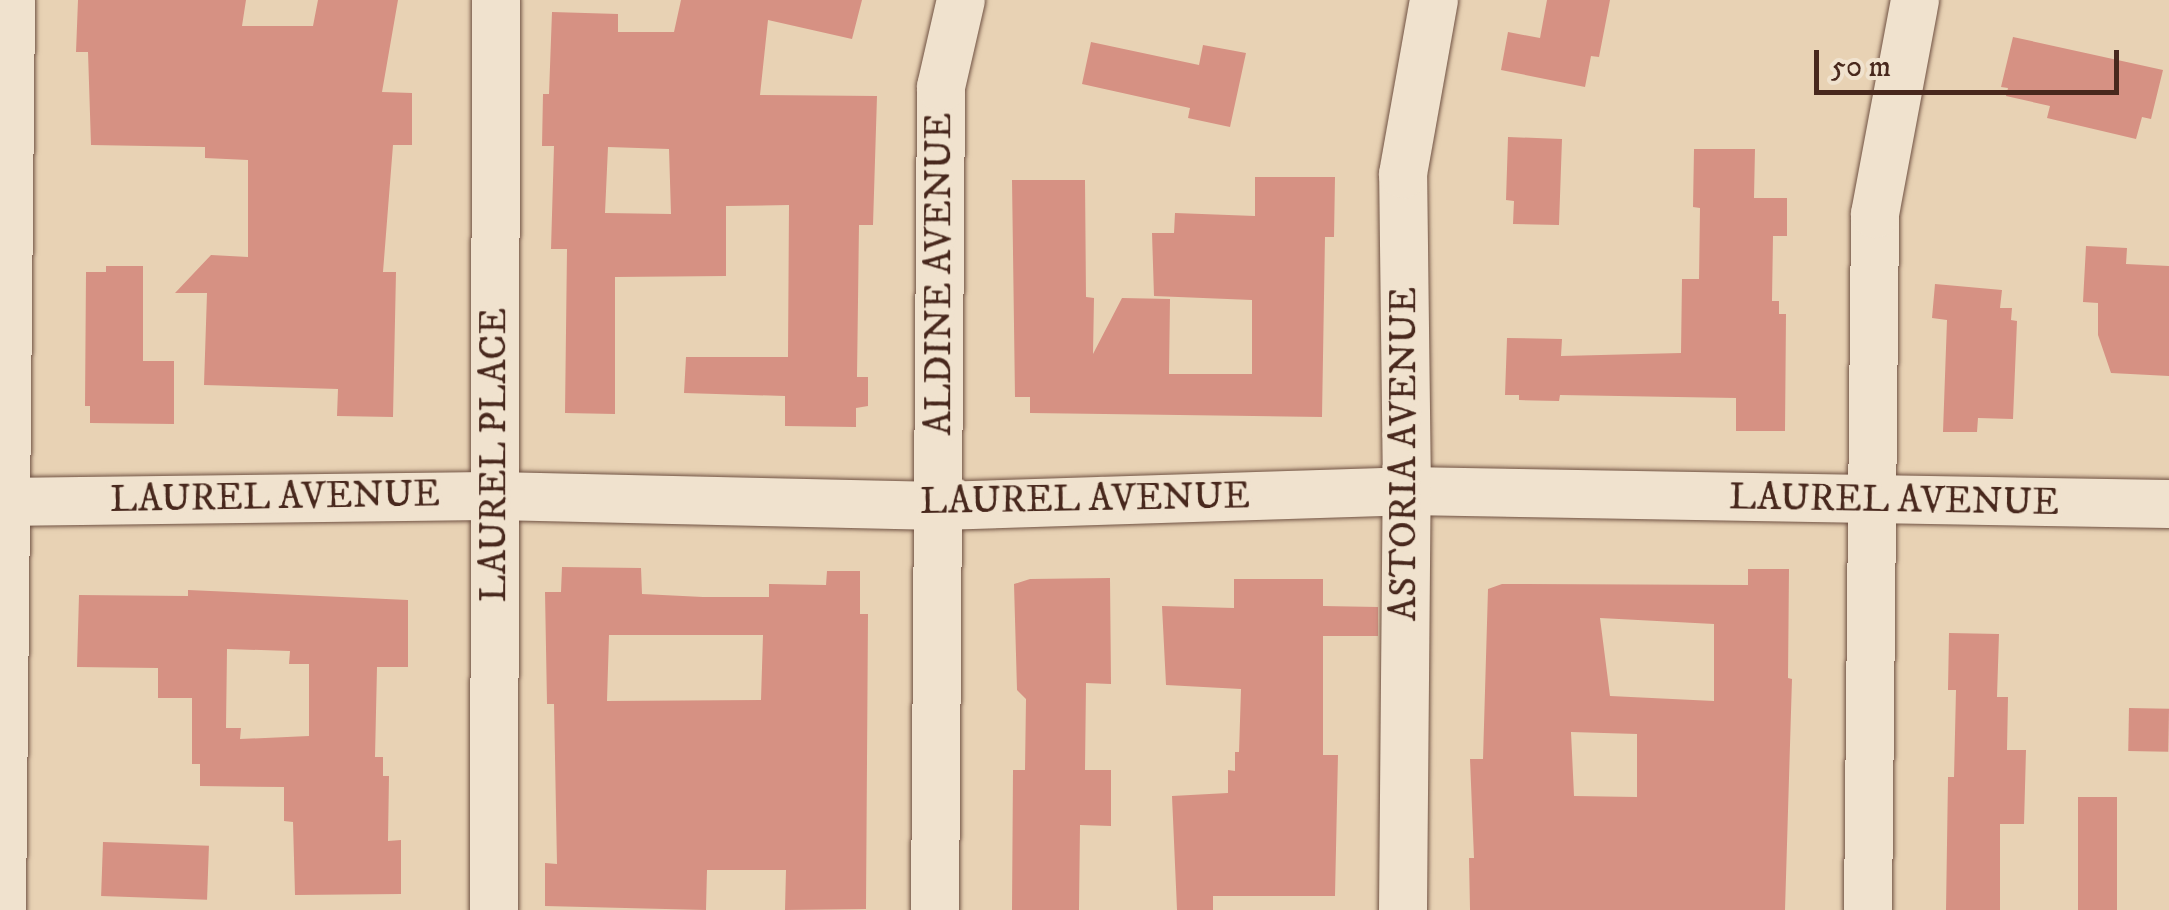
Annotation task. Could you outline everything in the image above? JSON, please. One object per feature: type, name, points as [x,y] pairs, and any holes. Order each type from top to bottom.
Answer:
[{"type":"street","points":[[2,910],[11,0]]},
{"type":"street","name":"LAUREL PLACE","points":[[494,910],[496,0]]},
{"type":"street","name":"ALDINE AVENUE","points":[[935,910],[941,88],[961,0]]},
{"type":"street","name":"ASTORIA AVENUE","points":[[1403,910],[1407,491],[1403,174],[1434,0]]},
{"type":"street","points":[[1868,910],[1876,502],[1875,214],[1915,0]]},
{"type":"street","name":"LAUREL AVENUE","points":[[4,502],[495,496],[940,506],[1407,491],[2169,504]]},
{"type":"building","points":[[78,0],[246,0],[242,26],[313,26],[318,0],[398,0],[382,92],[412,93],[412,145],[393,145],[383,272],[396,272],[393,417],[337,416],[338,389],[204,385],[207,293],[175,293],[211,255],[248,257],[248,160],[205,158],[205,147],[91,145],[88,52],[76,52]]},
{"type":"building","points":[[681,0],[862,0],[852,39],[768,20],[760,95],[877,96],[873,225],[859,225],[857,377],[868,377],[868,406],[856,408],[856,427],[785,426],[785,396],[684,393],[686,357],[788,357],[789,205],[726,206],[726,276],[615,277],[615,414],[565,413],[567,249],[551,249],[554,146],[542,146],[543,94],[549,94],[552,12],[618,14],[618,32],[674,32]],"holes":[[[608,147],[669,149],[671,214],[605,213]]]},
{"type":"building","points":[[1547,0],[1610,0],[1599,57],[1591,56],[1585,87],[1501,70],[1508,32],[1540,38]]},
{"type":"building","points":[[2013,37],[2163,70],[2151,119],[2142,117],[2136,139],[2047,118],[2050,106],[2006,96],[2008,88],[2001,87]]},
{"type":"building","points":[[1091,42],[1199,65],[1203,45],[1246,53],[1230,127],[1188,118],[1190,108],[1082,84]]},
{"type":"building","points":[[1508,137],[1562,139],[1559,225],[1513,224],[1514,201],[1506,200]]},
{"type":"building","points":[[1694,149],[1755,149],[1754,198],[1787,198],[1787,236],[1773,236],[1772,301],[1779,301],[1779,314],[1786,314],[1785,431],[1736,431],[1736,398],[1560,395],[1559,401],[1519,400],[1519,395],[1505,395],[1507,338],[1562,339],[1561,356],[1681,353],[1682,279],[1699,279],[1700,208],[1693,207]]},
{"type":"building","points":[[1255,177],[1335,177],[1334,237],[1325,237],[1322,417],[1030,413],[1030,397],[1015,397],[1012,180],[1085,180],[1086,297],[1094,298],[1093,354],[1122,298],[1170,299],[1169,374],[1252,374],[1252,300],[1154,296],[1152,233],[1174,233],[1175,213],[1255,216]]},
{"type":"building","points":[[2086,246],[2127,248],[2126,264],[2169,266],[2169,376],[2111,373],[2098,335],[2098,303],[2083,302]]},
{"type":"building","points":[[106,266],[143,266],[143,361],[174,361],[174,424],[90,423],[90,406],[85,406],[86,272],[106,272]]},
{"type":"building","points":[[1935,284],[2002,290],[2000,308],[2012,308],[2011,320],[2017,321],[2013,419],[1978,418],[1977,432],[1943,432],[1947,320],[1932,318]]},
{"type":"building","points":[[562,567],[641,568],[642,594],[703,597],[769,597],[769,584],[826,585],[827,571],[860,571],[860,614],[868,614],[866,909],[785,910],[786,870],[707,870],[706,910],[545,906],[545,863],[557,864],[554,704],[547,704],[545,592],[561,592]],"holes":[[[609,635],[763,635],[761,700],[607,701]]]},
{"type":"building","points":[[1748,569],[1789,569],[1788,678],[1792,679],[1785,910],[1470,910],[1469,858],[1474,858],[1470,759],[1483,759],[1488,589],[1502,584],[1748,585]],"holes":[[[1600,618],[1714,624],[1714,701],[1610,696]],[[1571,732],[1637,734],[1637,797],[1574,796]]]},
{"type":"building","points":[[1110,578],[1111,684],[1086,683],[1085,770],[1111,770],[1111,826],[1080,825],[1079,910],[1012,910],[1013,770],[1025,770],[1026,699],[1017,690],[1014,584],[1030,579]]},
{"type":"building","points":[[1234,579],[1323,579],[1323,606],[1378,607],[1378,636],[1323,636],[1323,755],[1338,755],[1335,896],[1213,896],[1213,910],[1177,910],[1172,796],[1228,793],[1228,770],[1235,771],[1235,752],[1239,752],[1241,689],[1166,685],[1162,606],[1234,608]]},
{"type":"building","points":[[188,590],[408,600],[408,667],[377,667],[375,757],[383,757],[383,776],[389,776],[388,841],[401,840],[401,894],[295,895],[293,822],[284,821],[284,787],[200,786],[200,764],[192,764],[192,698],[158,698],[158,668],[77,667],[79,595],[188,596]],"holes":[[[227,649],[290,651],[289,664],[309,664],[309,736],[240,739],[241,728],[226,728]]]},
{"type":"building","points":[[1949,633],[1999,634],[1997,697],[2008,697],[2007,750],[2026,750],[2024,824],[2000,824],[2000,910],[1946,910],[1948,777],[1954,777],[1956,690],[1948,690]]},
{"type":"building","points":[[2129,708],[2169,709],[2168,752],[2128,751]]},
{"type":"building","points":[[2078,797],[2117,797],[2117,910],[2078,910]]},
{"type":"building","points":[[103,842],[209,846],[207,900],[101,896]]}]
